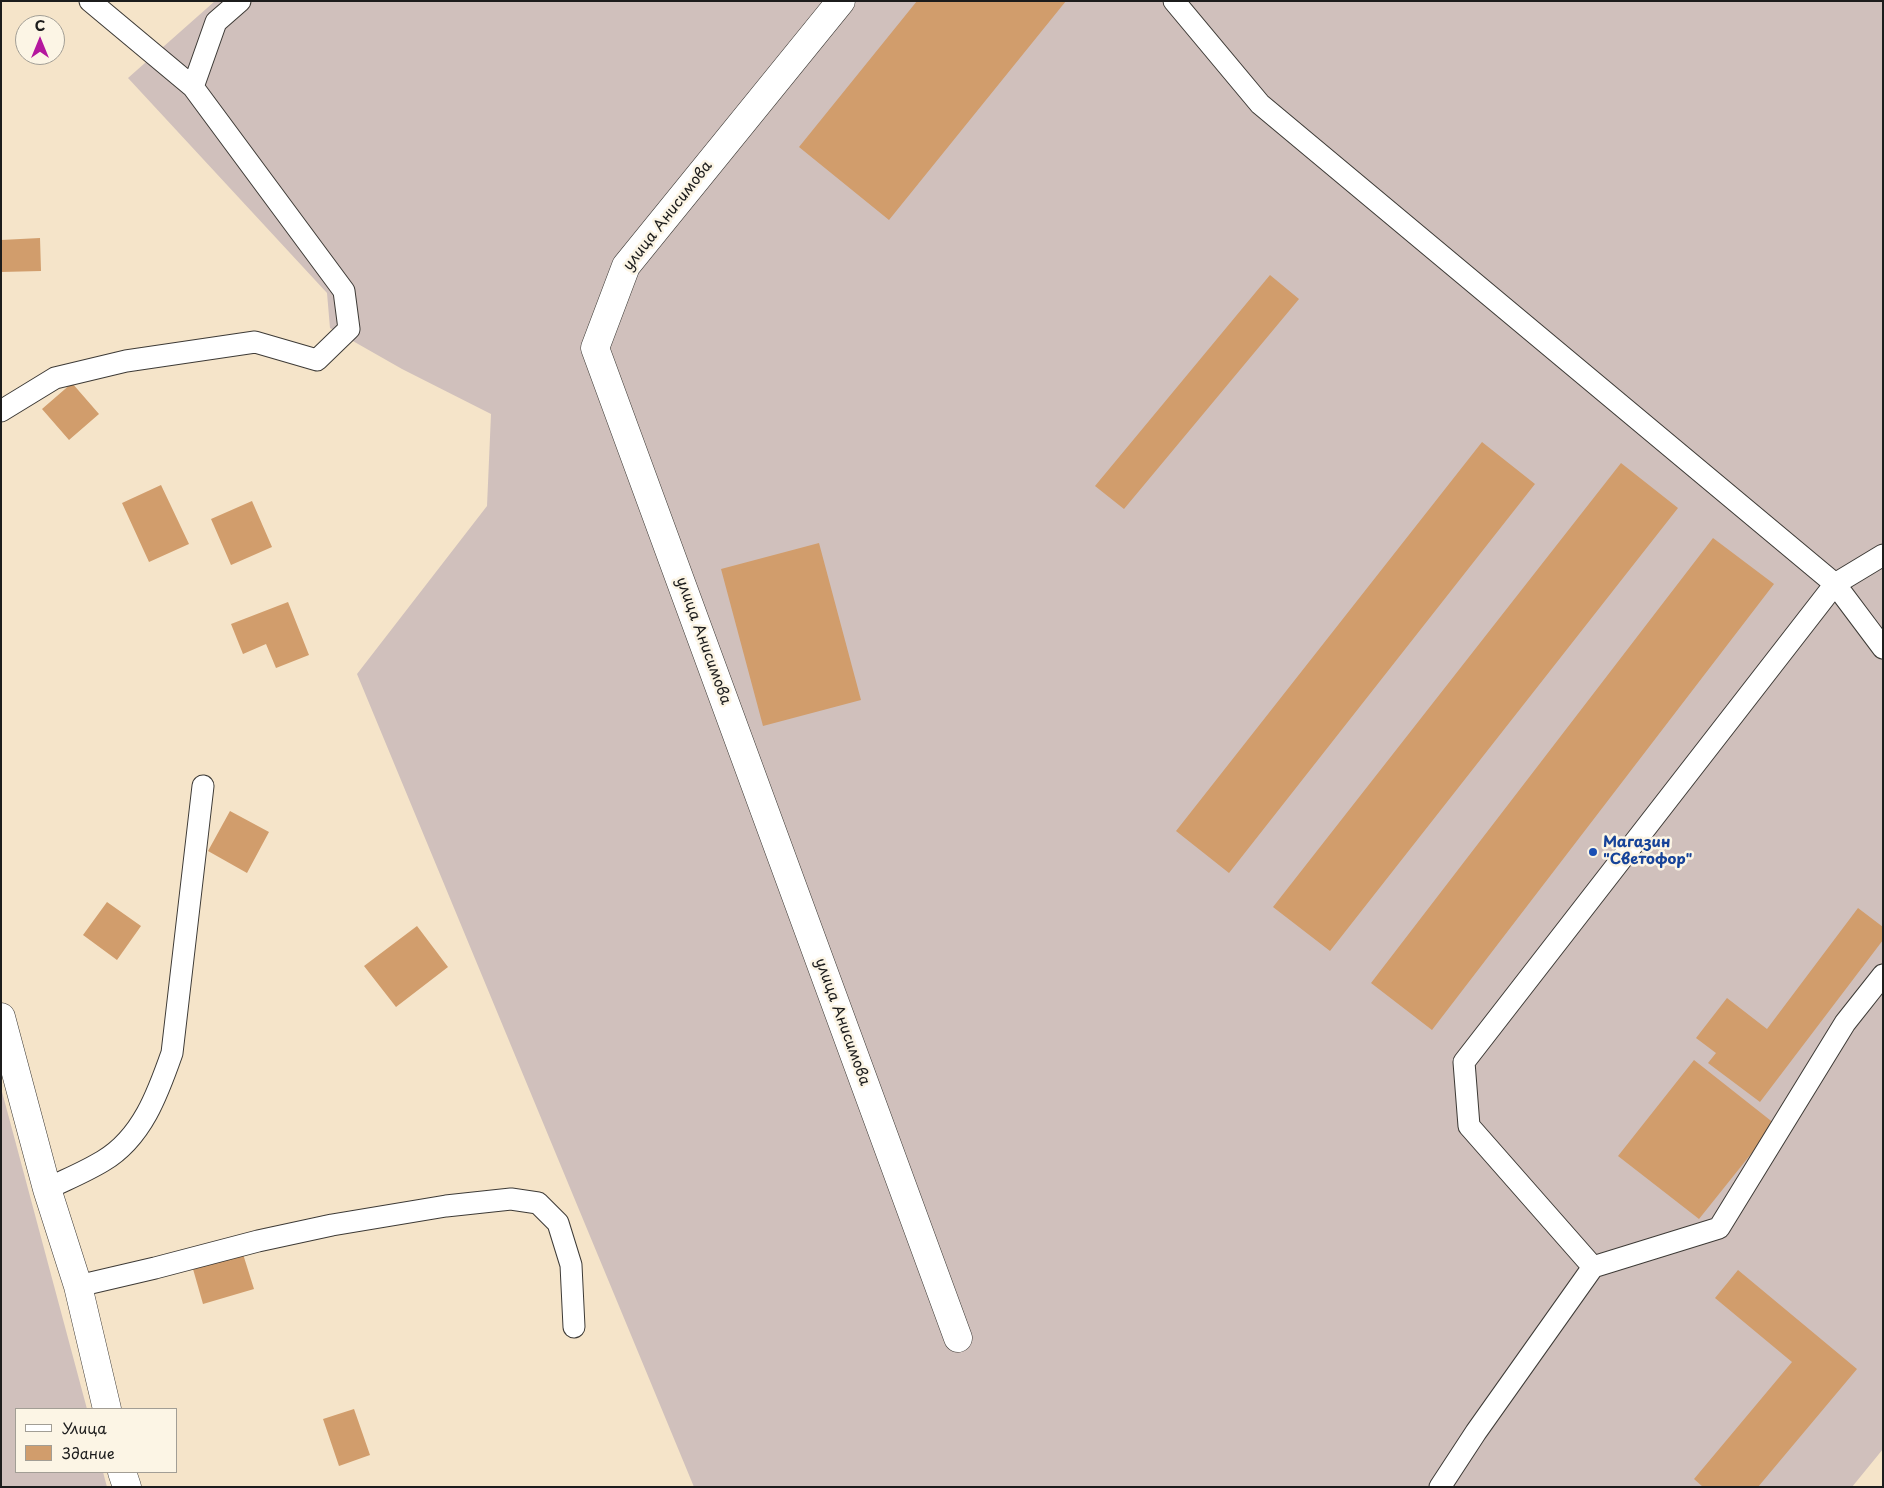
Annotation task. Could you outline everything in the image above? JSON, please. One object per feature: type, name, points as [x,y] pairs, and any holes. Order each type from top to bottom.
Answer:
[{"type":"street","name":"улица Анисимова","points":[[842,1],[626,266],[595,348],[958,1338]]},
{"type":"street","points":[[1,1017],[47,1189],[78,1286],[107,1408]]},
{"type":"street","points":[[122,1473],[127,1487]]},
{"type":"lane","points":[[1,411],[55,378],[126,361],[255,342],[316,360],[348,329],[344,291],[193,87],[90,1]]},
{"type":"lane","points":[[193,87],[216,22],[240,1]]},
{"type":"lane","points":[[1174,1],[1260,104],[1834,584],[1883,648]]},
{"type":"lane","points":[[1593,1267],[1468,1126],[1464,1062],[1834,584],[1883,555]]},
{"type":"lane","points":[[47,1189],[104,1161],[129,1141],[149,1111],[160,1086],[172,1053],[203,786]]},
{"type":"lane","points":[[1440,1487],[1476,1432],[1593,1267],[1719,1228],[1845,1023],[1883,975]]},
{"type":"lane","points":[[78,1286],[258,1241],[332,1225],[446,1206],[511,1198],[538,1203],[558,1223],[571,1265],[574,1328]]},
{"type":"shaded area","points":[[215,1],[1883,1],[1883,1449],[1852,1487],[694,1487],[357,674],[487,506],[491,414],[402,369],[330,328],[327,293],[128,78]]},
{"type":"shaded area","points":[[1,1088],[87,1408],[15,1408],[15,1473],[103,1473],[107,1487],[1,1487]]},
{"type":"building","points":[[917,1],[1066,1],[889,220],[799,147]]},
{"type":"building","points":[[40,238],[41,271],[1,272],[1,240]]},
{"type":"building","points":[[1270,275],[1299,299],[1124,509],[1095,486]]},
{"type":"building","points":[[72,383],[99,414],[69,440],[42,409]]},
{"type":"building","points":[[1482,442],[1535,484],[1229,873],[1176,831]]},
{"type":"building","points":[[1621,463],[1678,508],[1330,951],[1273,907]]},
{"type":"building","points":[[161,485],[189,544],[149,562],[122,503]]},
{"type":"building","points":[[252,501],[272,547],[231,565],[211,519]]},
{"type":"building","points":[[1713,538],[1774,584],[1432,1030],[1371,983]]},
{"type":"building","points":[[819,543],[861,700],[763,726],[721,569]]},
{"type":"building","points":[[288,602],[309,655],[276,668],[266,644],[243,654],[231,624]]},
{"type":"building","points":[[230,811],[269,832],[247,873],[208,851]]},
{"type":"building","points":[[107,902],[141,926],[117,960],[83,935]]},
{"type":"building","points":[[1858,908],[1883,927],[1883,940],[1760,1102],[1708,1063],[1716,1053],[1696,1038],[1727,998],[1767,1029]]},
{"type":"building","points":[[417,926],[448,967],[396,1007],[364,966]]},
{"type":"building","points":[[1694,1060],[1775,1124],[1699,1219],[1618,1156]]},
{"type":"building","points":[[243,1254],[254,1289],[203,1304],[193,1269]]},
{"type":"building","points":[[1738,1270],[1857,1369],[1758,1487],[1703,1487],[1694,1479],[1792,1362],[1715,1298]]},
{"type":"building","points":[[354,1409],[370,1455],[339,1466],[323,1419]]},
{"type":"place","name":"Магазин \"Светофор\"","points":[[1593,852]]}]
